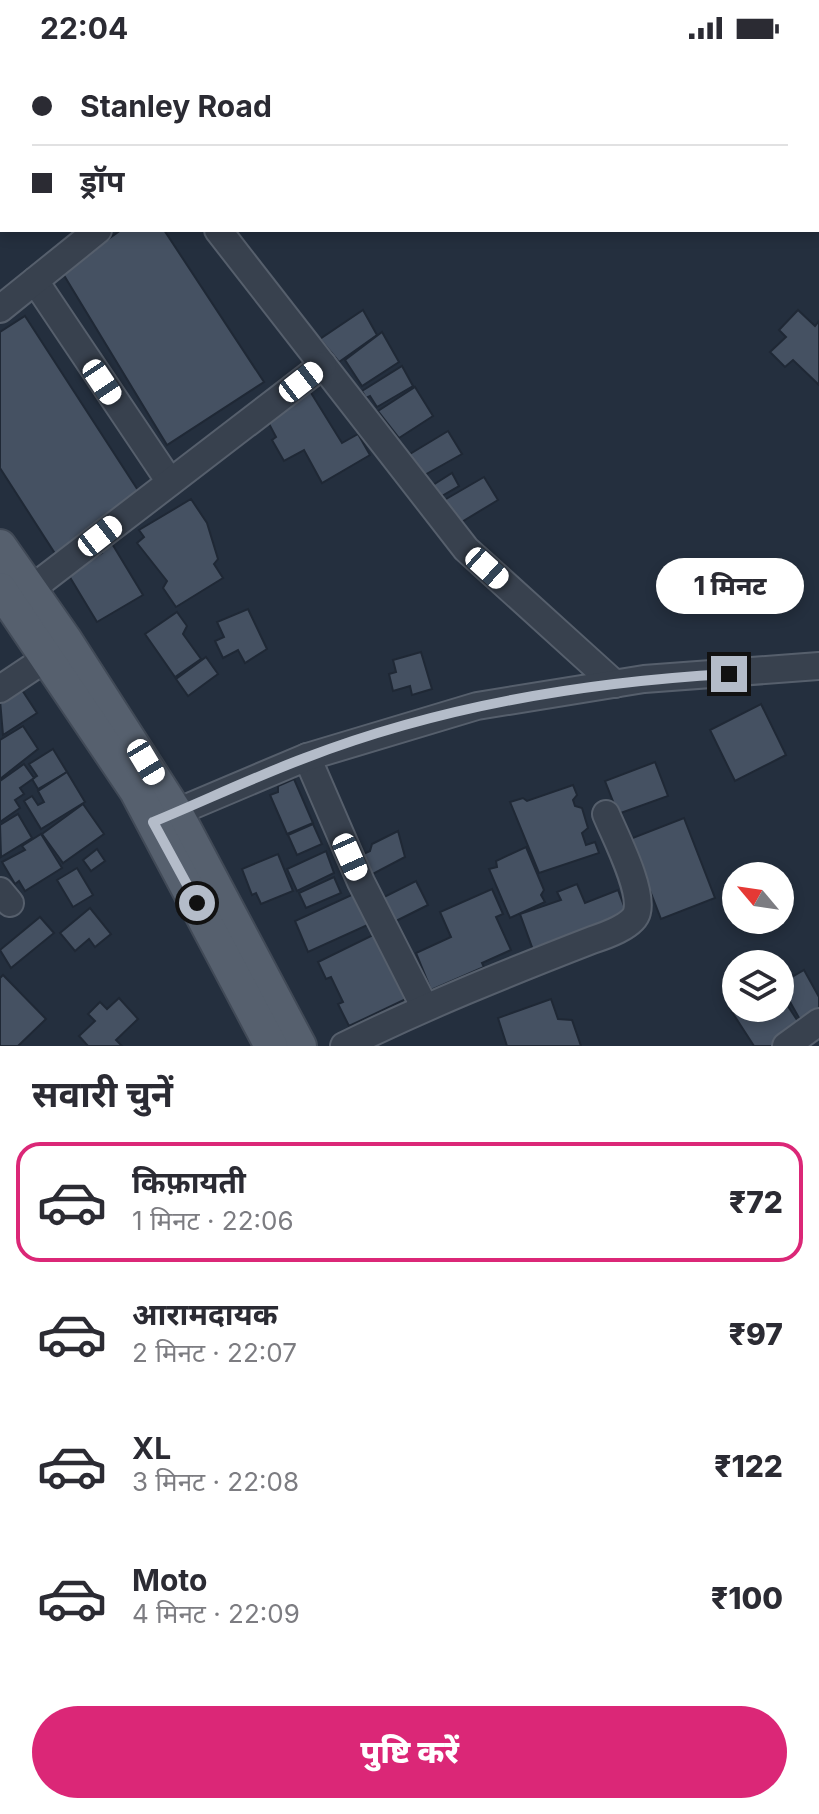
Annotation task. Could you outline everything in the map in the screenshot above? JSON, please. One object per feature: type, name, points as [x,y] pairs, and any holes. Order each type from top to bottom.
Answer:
[{"type":"main road","points":[[0,546],[15,589],[48,657],[165,817],[271,1046]]},
{"type":"main road","points":[[15,589],[165,817],[300,1046]]},
{"type":"street","points":[[0,309],[96,232]]},
{"type":"street","points":[[220,232],[466,549],[615,684]]},
{"type":"street","points":[[35,281],[170,482]]},
{"type":"street","points":[[15,589],[170,482],[323,365]]},
{"type":"street","points":[[0,689],[48,657]]},
{"type":"street","points":[[165,817],[307,757],[477,706],[615,684],[819,666]]},
{"type":"street","points":[[307,757],[361,882],[424,1006]]},
{"type":"street","points":[[344,1046],[424,1006],[599,938],[632,921],[637,912],[637,892],[606,814]]},
{"type":"building","points":[[118,232],[165,232],[264,382],[167,445],[62,272]]},
{"type":"building","points":[[363,310],[377,335],[339,362],[320,339]]},
{"type":"building","points":[[798,310],[815,326],[819,321],[819,385],[793,360],[785,367],[770,352],[786,337],[779,330]]},
{"type":"building","points":[[25,316],[143,498],[56,555],[0,468],[0,332]]},
{"type":"building","points":[[382,332],[399,362],[362,386],[345,360]]},
{"type":"building","points":[[402,366],[413,386],[377,407],[370,396],[366,398],[362,391]]},
{"type":"building","points":[[415,387],[433,416],[399,438],[378,411]]},
{"type":"building","points":[[308,388],[342,443],[358,434],[370,455],[322,483],[304,450],[284,461],[272,440],[276,437],[267,420]]},
{"type":"building","points":[[448,431],[462,454],[421,477],[405,457]]},
{"type":"building","points":[[452,473],[459,486],[440,497],[433,485]]},
{"type":"building","points":[[484,477],[498,500],[455,526],[441,502]]},
{"type":"building","points":[[191,499],[207,523],[218,559],[214,564],[223,578],[176,607],[163,588],[167,581],[137,543],[144,537],[139,530]]},
{"type":"building","points":[[108,537],[143,595],[97,622],[68,574],[102,553],[97,544]]},
{"type":"building","points":[[248,609],[267,649],[245,663],[238,650],[223,658],[215,641],[224,637],[217,622]]},
{"type":"building","points":[[177,612],[187,626],[183,634],[201,659],[175,677],[145,634]]},
{"type":"building","points":[[421,652],[432,689],[412,695],[410,686],[393,691],[389,674],[396,672],[393,660]]},
{"type":"building","points":[[206,657],[218,674],[188,696],[176,679]]},
{"type":"building","points":[[20,687],[37,713],[3,735],[0,700]]},
{"type":"building","points":[[761,704],[786,755],[735,781],[710,730]]},
{"type":"building","points":[[23,726],[38,749],[0,779],[0,740]]},
{"type":"building","points":[[53,749],[67,772],[38,789],[32,779],[37,776],[29,764]]},
{"type":"building","points":[[655,762],[668,796],[618,814],[605,781]]},
{"type":"building","points":[[24,764],[34,778],[20,788],[24,794],[15,800],[20,808],[0,822],[0,781]]},
{"type":"building","points":[[67,772],[85,802],[41,829],[24,801],[32,796],[38,805],[44,802],[38,791]]},
{"type":"building","points":[[294,779],[313,823],[287,834],[270,795],[278,792],[278,786]]},
{"type":"building","points":[[573,785],[577,795],[573,800],[575,806],[582,808],[588,828],[582,833],[586,845],[595,842],[599,853],[539,873],[510,802],[523,798],[527,801]]},
{"type":"building","points":[[83,804],[104,834],[63,863],[42,834]]},
{"type":"building","points":[[18,814],[32,838],[1,857],[0,825]]},
{"type":"building","points":[[684,818],[715,898],[661,919],[630,839]]},
{"type":"building","points":[[313,824],[322,844],[297,855],[288,835]]},
{"type":"building","points":[[398,831],[405,857],[369,876],[357,857],[370,851],[372,844]]},
{"type":"building","points":[[41,834],[62,868],[25,891],[19,881],[15,884],[2,862],[25,850],[22,846]]},
{"type":"building","points":[[526,847],[544,890],[541,895],[545,902],[510,918],[489,869],[497,867],[496,861]]},
{"type":"building","points":[[97,849],[105,861],[91,871],[83,860]]},
{"type":"building","points":[[326,851],[334,873],[297,891],[287,869]]},
{"type":"building","points":[[278,854],[293,891],[261,904],[256,893],[252,895],[242,869]]},
{"type":"building","points":[[77,868],[93,895],[73,907],[57,880]]},
{"type":"building","points":[[334,877],[341,893],[306,908],[299,893]]},
{"type":"building","points":[[416,881],[428,905],[388,925],[380,899]]},
{"type":"building","points":[[577,884],[585,903],[618,890],[630,922],[536,958],[520,914],[561,900],[557,892]]},
{"type":"building","points":[[492,889],[503,914],[496,917],[511,950],[482,963],[484,967],[431,990],[416,953],[451,937],[440,912]]},
{"type":"building","points":[[358,892],[372,923],[308,952],[295,921]]},
{"type":"building","points":[[90,908],[111,934],[95,947],[89,939],[75,951],[60,933]]},
{"type":"building","points":[[40,917],[54,933],[11,968],[0,950]]},
{"type":"building","points":[[375,934],[406,999],[349,1026],[338,1004],[343,1002],[331,977],[326,979],[318,962]]},
{"type":"building","points":[[804,970],[819,997],[819,1016],[803,1025],[794,1009],[794,976]]},
{"type":"building","points":[[3,975],[46,1019],[18,1046],[0,1046],[0,978]]},
{"type":"building","points":[[119,998],[138,1019],[116,1040],[122,1046],[88,1046],[79,1036],[95,1021],[88,1014],[100,1002],[107,1009]]},
{"type":"building","points":[[551,999],[558,1019],[572,1020],[581,1046],[507,1046],[498,1018]]},
{"type":"building","points":[[794,1015],[803,1029],[777,1046],[754,1046],[738,1022],[794,1022]]},
{"type":"route","points":[[197,903],[153,822],[307,757],[477,706],[644,679],[729,674]]}]
